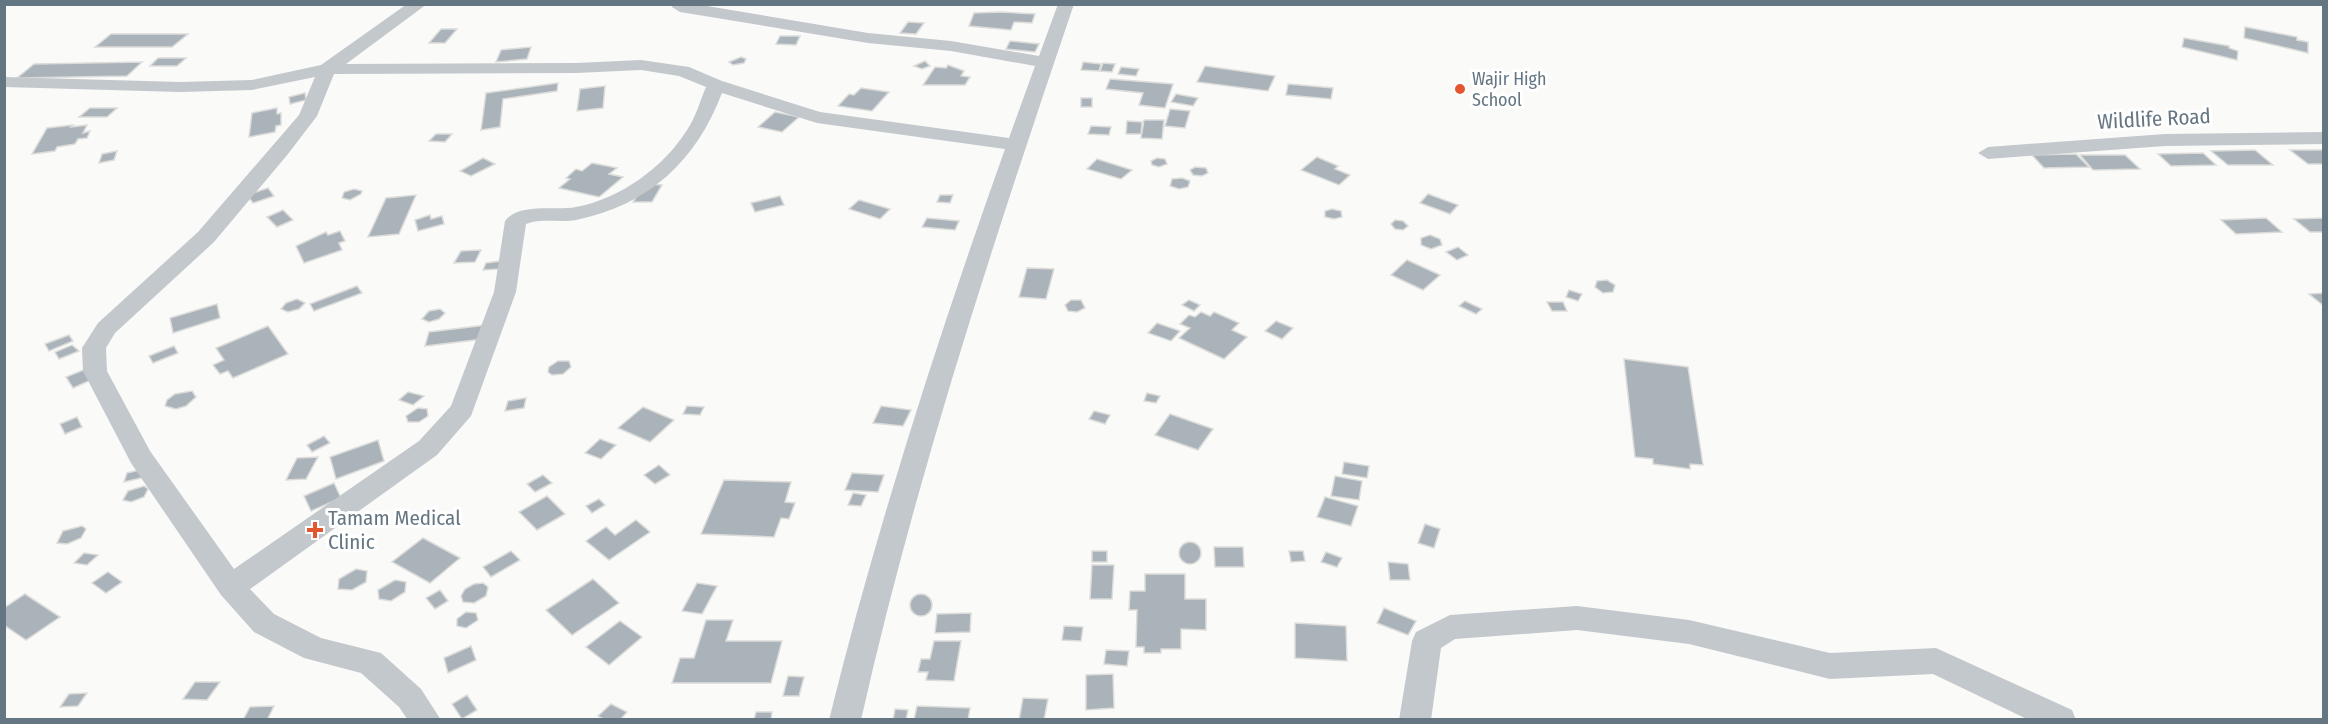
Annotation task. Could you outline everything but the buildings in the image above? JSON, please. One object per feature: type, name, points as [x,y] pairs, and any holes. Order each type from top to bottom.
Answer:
[{"type":"street","points":[[420,4],[327,69],[308,116],[281,150],[206,237],[106,328],[94,348],[95,371],[140,456],[231,587],[264,623],[315,649],[370,662],[410,698],[426,720]]},
{"type":"street","points":[[845,720],[867,622],[944,358],[1015,145],[1066,4]]},
{"type":"street","points":[[680,7],[868,38],[951,46],[1046,62]]},
{"type":"street","points":[[4,82],[180,87],[252,85],[327,69],[641,65],[667,67],[817,117],[1015,145]]},
{"type":"street","points":[[231,587],[428,448],[462,410],[505,292],[516,220],[540,214],[574,215],[602,207],[629,193],[671,164],[698,128],[716,85]]},
{"type":"street","name":"Wildlife Road","points":[[1988,153],[2165,140],[2324,138]]},
{"type":"street","points":[[1415,720],[1427,641],[1450,627],[1577,618],[1689,632],[1830,666],[1936,661],[2061,720]]},
{"type":"place","name":"Wajir High School","points":[[1460,89]]},
{"type":"place","name":"Tamam Medical Clinic","points":[[315,530]]}]
